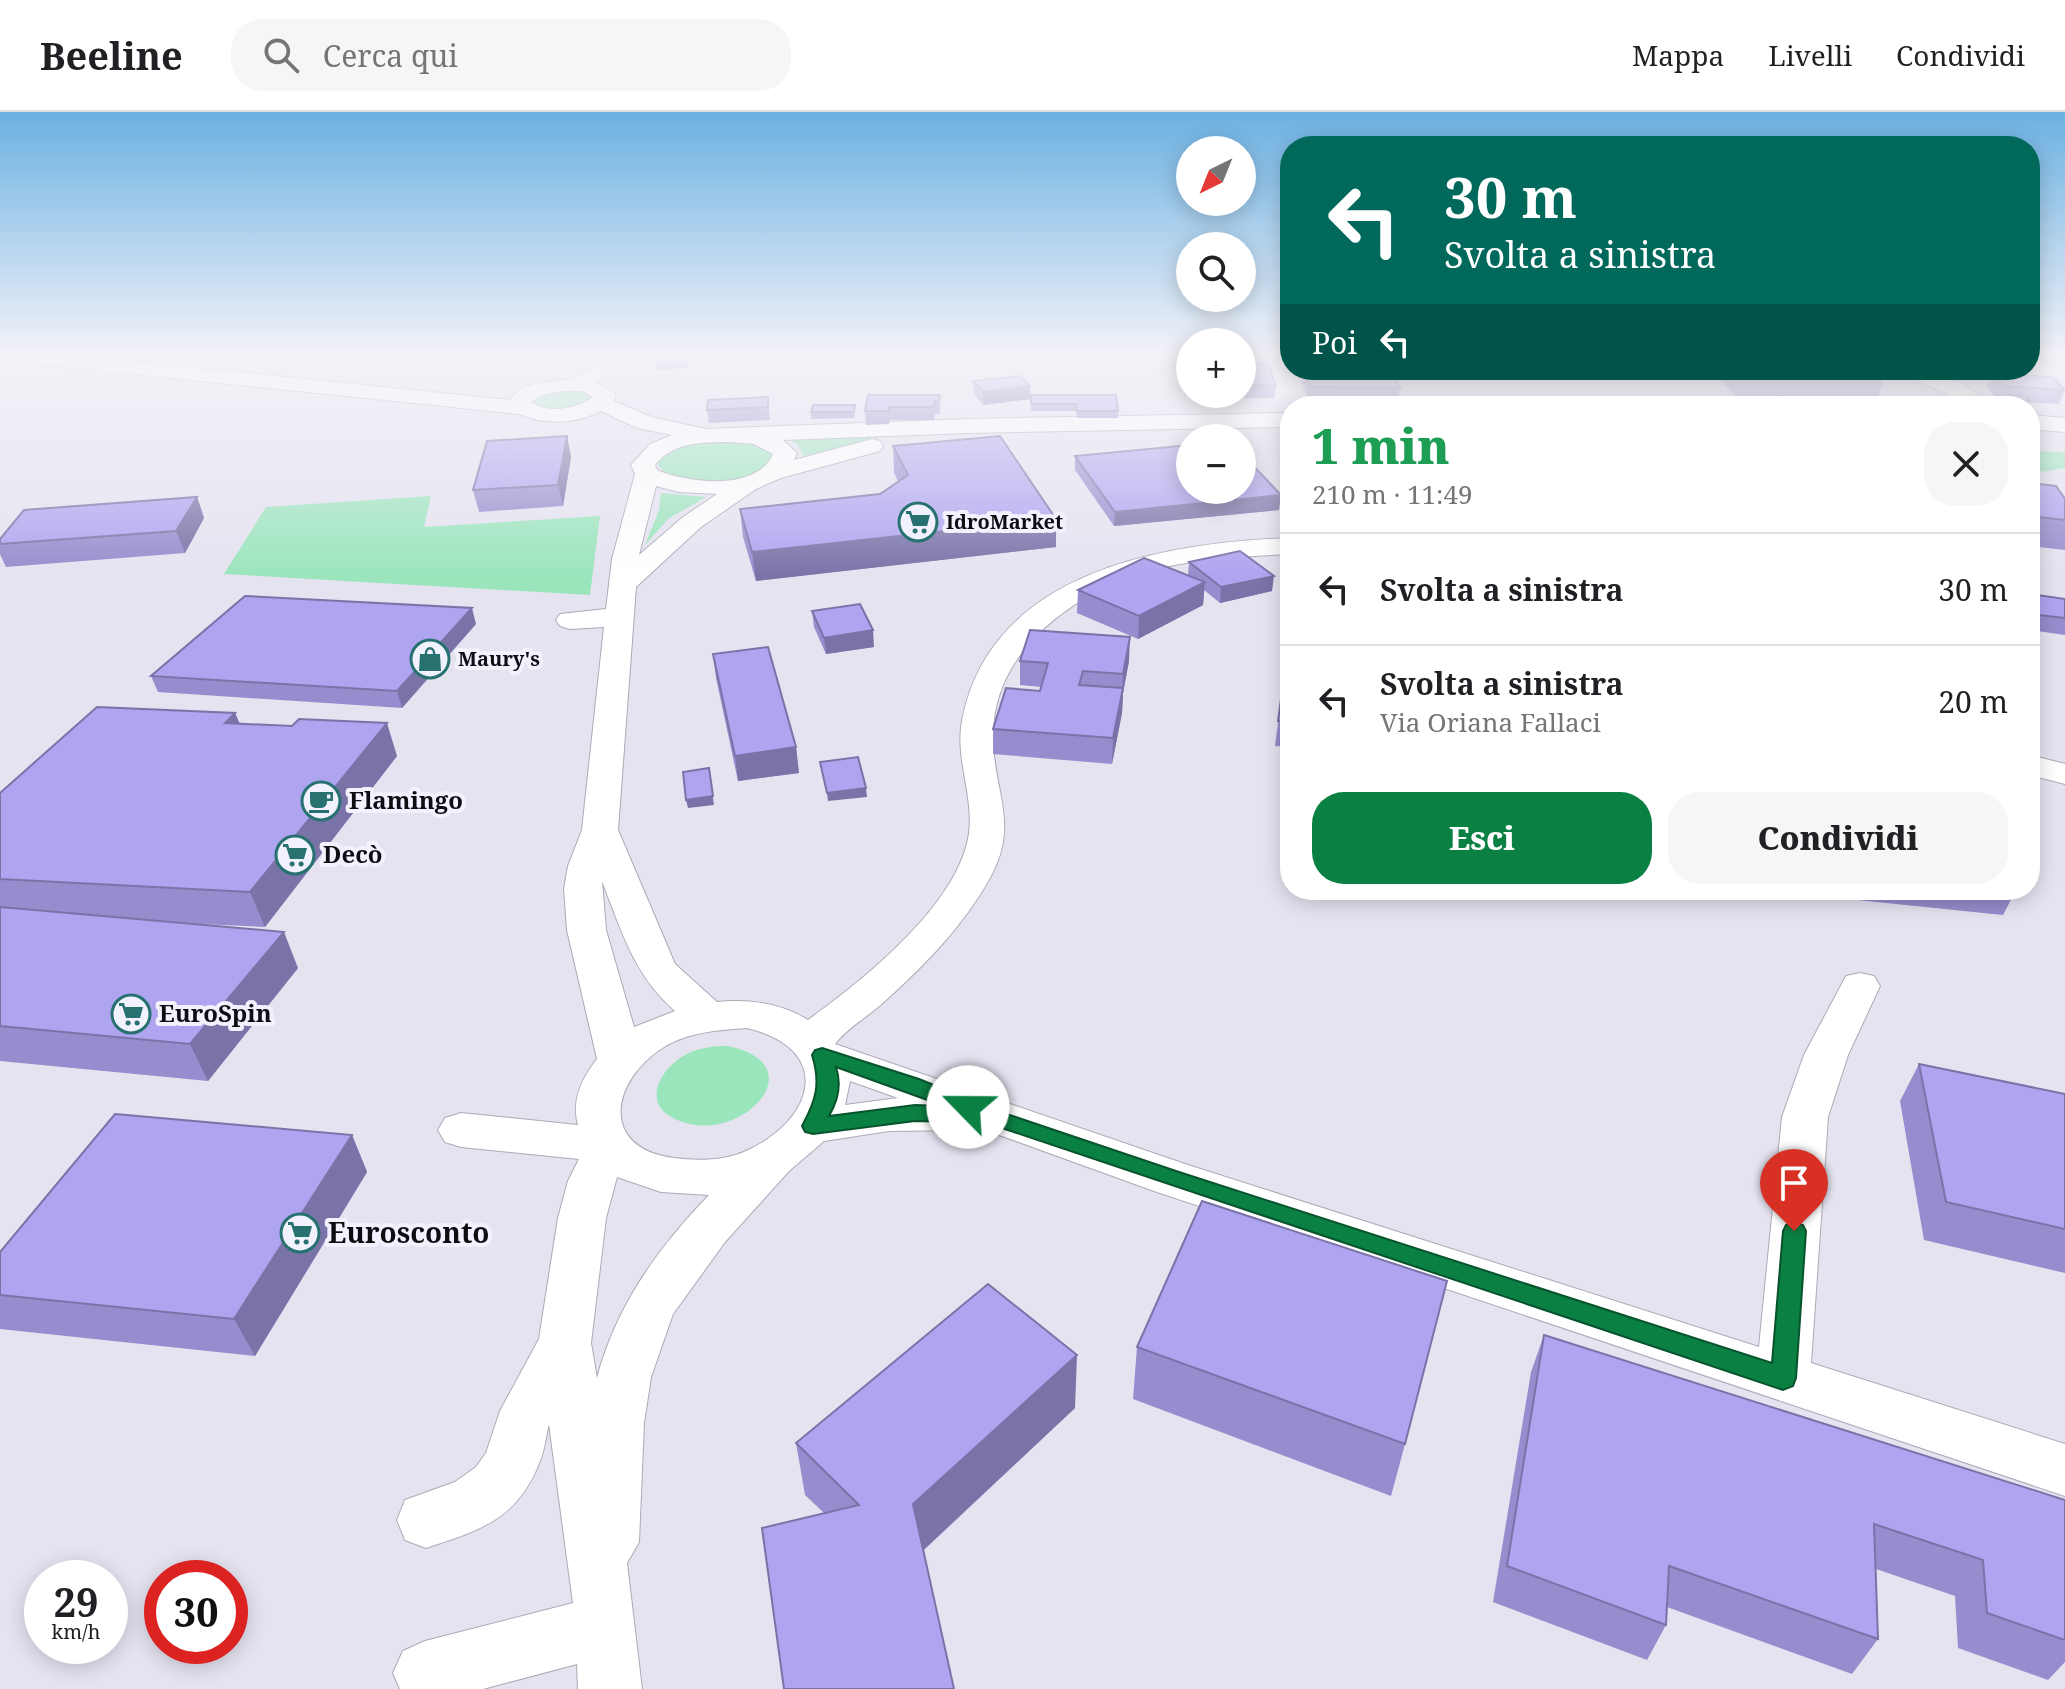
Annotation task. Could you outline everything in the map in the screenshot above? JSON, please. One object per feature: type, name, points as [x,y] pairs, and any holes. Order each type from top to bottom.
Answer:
[{"type":"street","points":[[631,430],[638,435],[647,465],[657,480],[691,488],[734,486],[874,446],[952,430]]},
{"type":"street","points":[[684,430],[716,435],[879,430]]},
{"type":"street","points":[[1004,430],[1046,434],[1176,431]]},
{"type":"street","points":[[619,1059],[616,1032],[583,899],[588,861],[600,830],[629,540],[647,465],[675,442],[716,435]]},
{"type":"street","points":[[623,584],[692,522],[785,462],[785,453],[771,442],[744,435]]},
{"type":"street","points":[[816,1047],[890,973],[970,882],[984,851],[988,821],[976,758],[977,725],[992,671],[1011,642],[1065,598],[1123,568],[1188,555],[1280,547]]},
{"type":"street","points":[[570,620],[620,617]]},
{"type":"street","points":[[2040,768],[2065,774]]},
{"type":"street","points":[[600,830],[657,968],[670,985],[707,1016]]},
{"type":"street","points":[[1783,1378],[1805,1117],[1826,1055],[1860,986]]},
{"type":"street","points":[[610,1689],[604,1617],[565,1343],[582,1218],[603,1131],[601,1087],[619,1059],[644,1039],[674,1024],[707,1016],[747,1014],[781,1023],[816,1047],[988,1115],[1171,1178],[2065,1470]]},
{"type":"street","points":[[604,1617],[620,1407],[631,1354],[657,1296],[675,1269],[720,1214],[794,1142],[826,1102],[829,1078],[816,1047]]},
{"type":"street","points":[[603,1131],[631,1164],[652,1172],[700,1179],[739,1173],[794,1142],[915,1113],[988,1115]]},
{"type":"street","points":[[461,1130],[550,1141],[603,1131]]},
{"type":"street","points":[[426,1520],[475,1502],[491,1492],[504,1476],[513,1460],[519,1430],[527,1411],[565,1343]]},
{"type":"street","points":[[425,1673],[604,1617]]},
{"type":"green space","points":[[896,433],[803,456],[798,445],[787,438]]},
{"type":"green space","points":[[697,441],[749,441],[771,450],[774,457],[763,470],[751,476],[723,482],[677,478],[658,465],[664,455]]},
{"type":"green space","points":[[2040,451],[2065,452],[2065,468],[2041,472]]},
{"type":"green space","points":[[661,493],[706,497],[668,519],[645,545],[659,510]]},
{"type":"green space","points":[[431,496],[424,527],[600,516],[590,595],[224,574],[266,507]]},
{"type":"green space","points":[[727,1046],[754,1056],[767,1069],[768,1085],[760,1101],[744,1114],[723,1123],[699,1126],[675,1119],[664,1112],[658,1103],[657,1093],[659,1083],[672,1065],[696,1050]]},
{"type":"building","points":[[567,436],[558,485],[473,490],[487,441]]},
{"type":"building","points":[[1000,436],[1056,519],[752,552],[740,509],[880,494],[908,475],[893,446]]},
{"type":"building","points":[[1176,446],[1176,504],[1193,504],[1115,512],[1075,456]]},
{"type":"building","points":[[1256,469],[1280,494],[1256,498]]},
{"type":"building","points":[[2040,484],[2056,486],[2065,499],[2065,520],[2040,517]]},
{"type":"building","points":[[197,497],[176,531],[0,544],[0,539],[24,510]]},
{"type":"building","points":[[1240,551],[1274,576],[1221,587],[1189,562]]},
{"type":"building","points":[[1144,558],[1205,582],[1139,616],[1078,590]]},
{"type":"building","points":[[2040,595],[2065,599],[2065,618],[2040,615]]},
{"type":"building","points":[[245,596],[472,608],[397,691],[151,676]]},
{"type":"building","points":[[860,604],[873,630],[824,638],[812,611]]},
{"type":"building","points":[[1030,630],[1130,637],[1123,674],[1083,671],[1079,685],[1123,688],[1113,738],[993,729],[1006,688],[1040,691],[1048,663],[1020,661]]},
{"type":"building","points":[[768,647],[796,747],[735,756],[713,654]]},
{"type":"building","points":[[97,707],[235,713],[225,723],[292,726],[299,719],[387,723],[250,892],[0,879],[0,793]]},
{"type":"building","points":[[858,757],[866,788],[827,793],[820,762]]},
{"type":"building","points":[[709,768],[713,796],[686,800],[683,772]]},
{"type":"building","name":"EuroSpin","points":[[0,907],[284,932],[190,1044],[0,1026]]},
{"type":"building","points":[[1919,1064],[2065,1094],[2065,1229],[1946,1202]]},
{"type":"building","points":[[115,1114],[352,1135],[234,1319],[0,1295],[0,1252]]},
{"type":"building","points":[[1202,1201],[1447,1281],[1405,1444],[1137,1347]]},
{"type":"building","points":[[988,1284],[1077,1355],[913,1504],[954,1689],[784,1689],[762,1528],[859,1505],[796,1443]]},
{"type":"building","points":[[1544,1335],[2065,1500],[2065,1640],[1987,1613],[1983,1560],[1874,1524],[1878,1639],[1669,1566],[1666,1625],[1507,1566]]},
{"type":"place","name":"IdroMarket","points":[[918,522]]},
{"type":"place","name":"Maury's","points":[[430,659]]},
{"type":"place","name":"Flamingo","points":[[321,801]]},
{"type":"place","name":"Decò","points":[[295,855]]},
{"type":"place","name":"EuroSpin","points":[[131,1014]]},
{"type":"place","name":"Eurosconto","points":[[300,1233]]},
{"type":"route","points":[[968,1107],[822,1055],[829,1078],[826,1102],[813,1126],[915,1113],[988,1115],[1783,1378],[1794,1231]]}]
